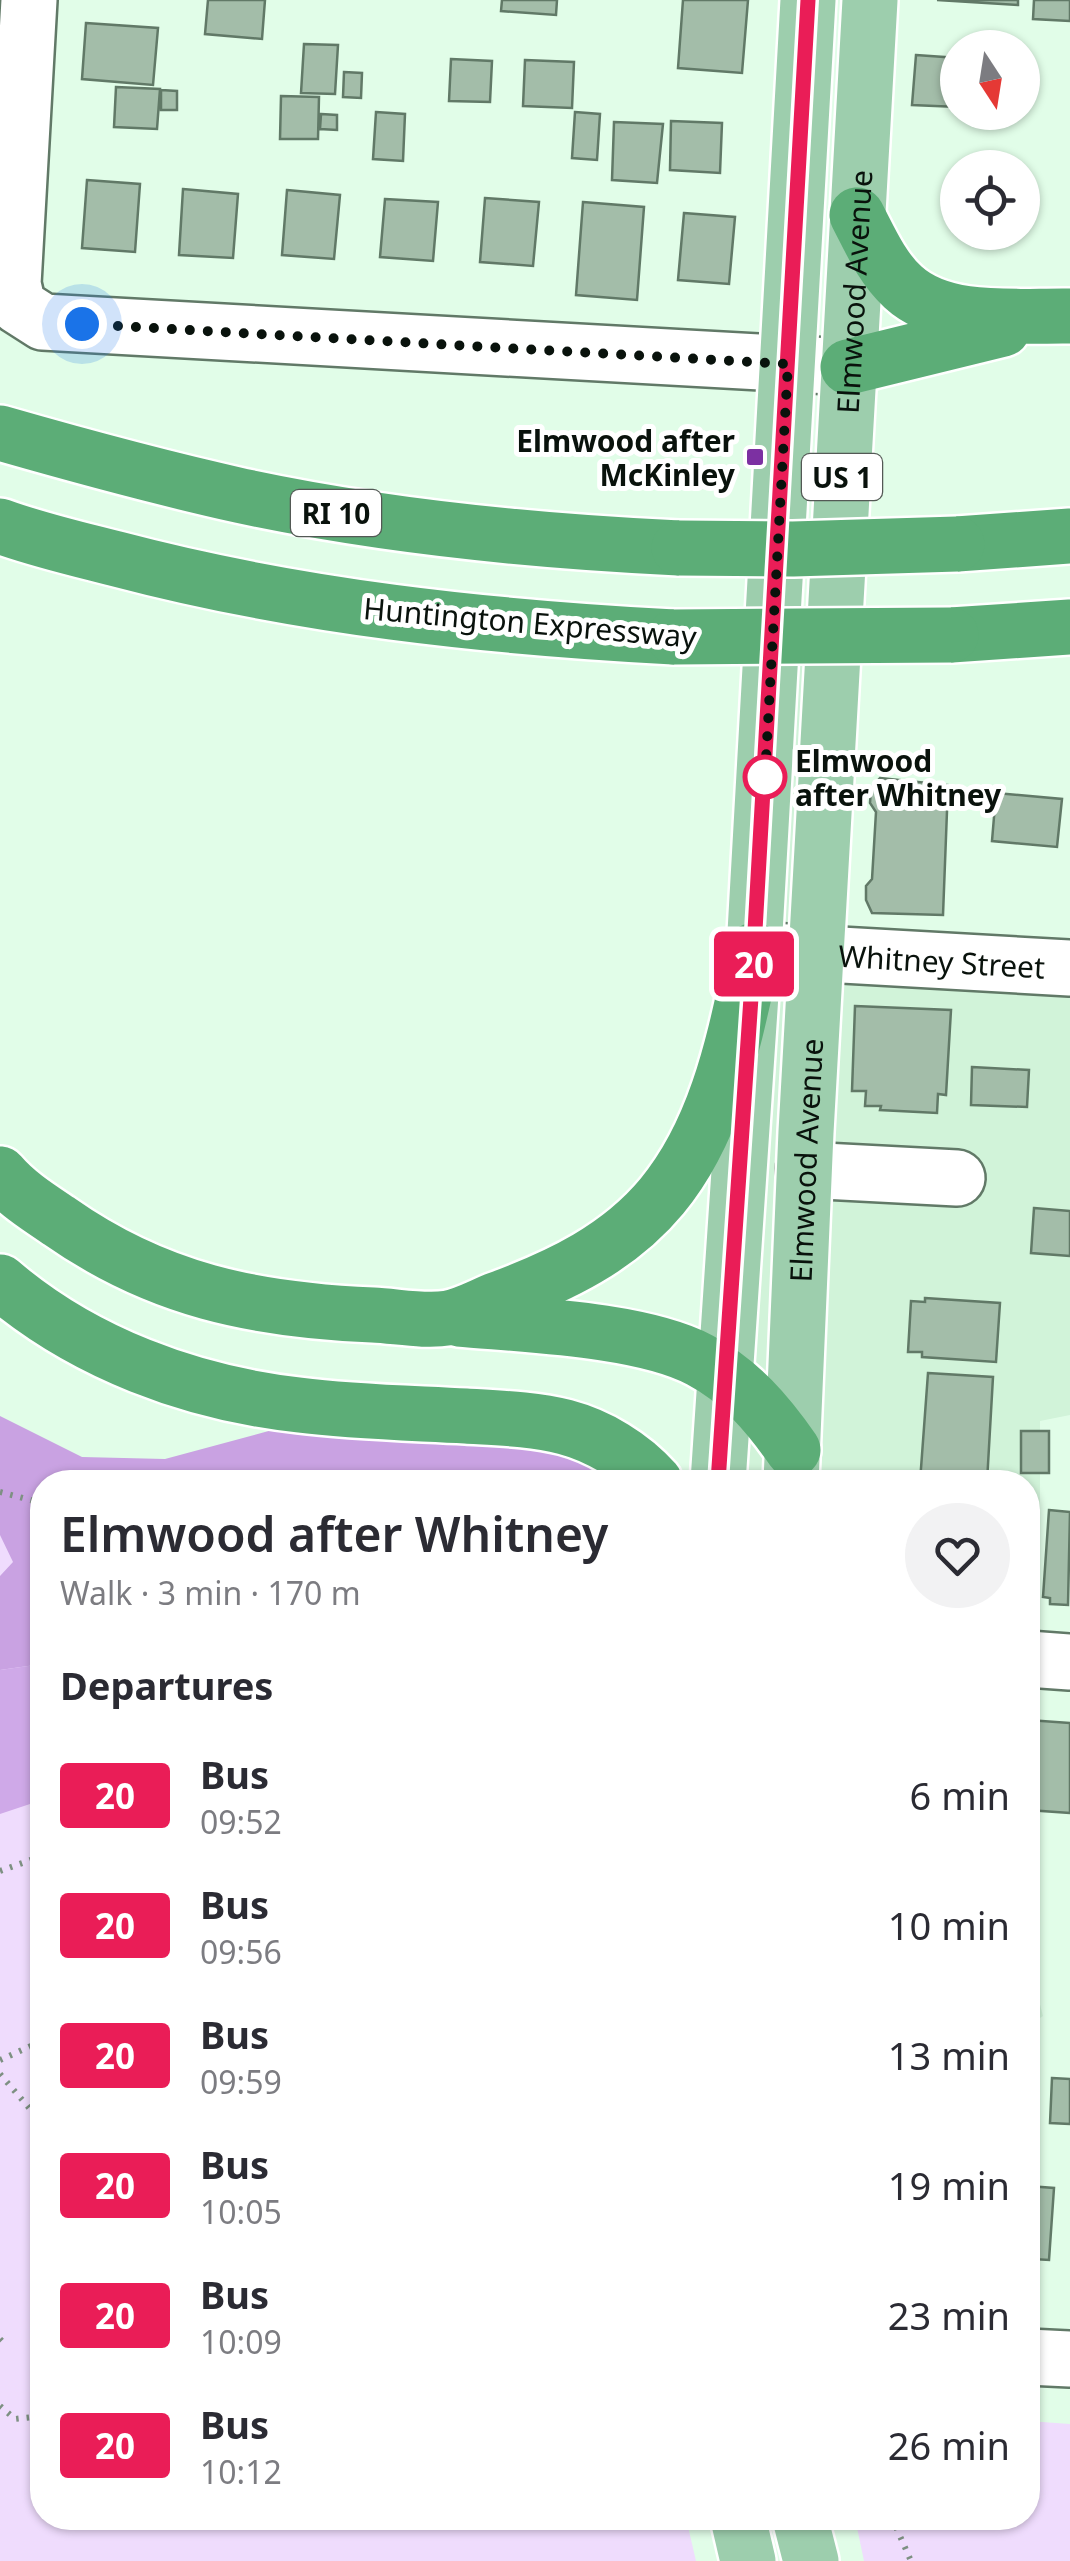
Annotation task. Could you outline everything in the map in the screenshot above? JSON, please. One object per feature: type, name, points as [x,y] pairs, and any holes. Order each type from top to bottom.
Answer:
[{"type":"highway","points":[[857,215],[890,273],[905,290],[924,301],[968,313],[1070,317]]},
{"type":"highway","points":[[848,367],[978,334],[1070,317]]},
{"type":"highway","name":"RI 10","points":[[0,433],[166,478],[318,511],[489,534],[679,548],[793,549],[1070,536]]},
{"type":"highway","name":"Huntington Expressway","points":[[4,530],[212,582],[450,620],[674,637],[951,635],[1070,626]]},
{"type":"highway","points":[[447,1318],[556,1276],[593,1256],[661,1198],[685,1164],[711,1109],[734,1037],[754,950]]},
{"type":"highway","points":[[0,1174],[101,1251],[196,1290],[306,1312],[542,1326],[653,1344],[700,1360],[759,1406],[792,1466]]},
{"type":"highway","points":[[0,1282],[81,1338],[125,1360],[182,1380],[298,1406],[484,1417],[564,1427],[595,1438],[641,1470]]},
{"type":"main road","name":"Elmwood Avenue","points":[[719,1470],[754,950],[808,0]]},
{"type":"main road","name":"Elmwood Avenue","points":[[792,1466],[804,1170],[870,0]]},
{"type":"main road","points":[[741,2530],[748,2561]]},
{"type":"street","points":[[29,0],[13,284],[18,306],[43,322],[848,367]]},
{"type":"street","name":"Whitney Street","points":[[754,950],[1070,968]]},
{"type":"street","points":[[804,1170],[957,1178]]},
{"type":"street","points":[[1040,1660],[1070,1662]]},
{"type":"street","points":[[1040,2358],[1070,2359]]},
{"type":"path","points":[[0,1492],[30,1500]]},
{"type":"path","points":[[0,1871],[30,1860]]},
{"type":"path","points":[[0,2060],[30,2046]]},
{"type":"path","points":[[0,2074],[30,2109]]},
{"type":"path","points":[[0,2406],[15,2419],[30,2417]]},
{"type":"path","points":[[898,2530],[912,2561]]},
{"type":"shaded area","points":[[809,651],[802,934],[1070,960],[1070,1415],[1040,1421],[1040,1470],[707,1470],[760,653]]},
{"type":"shaded area","points":[[0,1416],[82,1457],[165,1459],[276,1429],[549,1448],[596,1470],[30,1470],[30,1666],[0,1670],[0,1576],[13,1562],[0,1535]]},
{"type":"shaded area","points":[[0,1475],[30,1484],[30,2530],[689,2530],[696,2561],[0,2561]]},
{"type":"shaded area","points":[[30,1666],[30,1804],[0,1814],[0,1670]]},
{"type":"shaded area","points":[[1040,2422],[1070,2424],[1070,2561],[864,2561],[858,2530],[1040,2530]]},
{"type":"building","points":[[208,0],[265,0],[262,39],[205,34]]},
{"type":"building","points":[[502,0],[557,0],[556,15],[501,11]]},
{"type":"building","points":[[683,0],[748,0],[742,73],[678,68]]},
{"type":"building","points":[[937,0],[1018,0],[1018,5]]},
{"type":"building","points":[[1034,0],[1070,0],[1070,21],[1033,19]]},
{"type":"building","points":[[86,23],[158,28],[153,85],[82,79]]},
{"type":"building","points":[[304,44],[338,45],[335,94],[301,93]]},
{"type":"building","points":[[916,55],[940,57],[940,106],[912,105]]},
{"type":"building","points":[[451,59],[492,61],[490,102],[449,101]]},
{"type":"building","points":[[525,60],[574,62],[572,108],[523,106]]},
{"type":"building","points":[[344,72],[362,73],[361,98],[343,97]]},
{"type":"building","points":[[116,87],[160,89],[157,129],[114,127]]},
{"type":"building","points":[[161,90],[177,91],[177,110],[161,110]]},
{"type":"building","points":[[281,96],[319,97],[318,139],[280,139]]},
{"type":"building","points":[[376,112],[405,114],[403,161],[373,159]]},
{"type":"building","points":[[575,112],[600,114],[597,160],[572,158]]},
{"type":"building","points":[[321,114],[337,115],[337,130],[320,129]]},
{"type":"building","points":[[671,121],[722,123],[720,173],[670,170]]},
{"type":"building","points":[[614,122],[663,124],[657,183],[612,180]]},
{"type":"building","points":[[87,180],[140,184],[135,252],[82,248]]},
{"type":"building","points":[[183,189],[238,194],[233,258],[179,255]]},
{"type":"building","points":[[287,190],[340,195],[334,259],[282,255]]},
{"type":"building","points":[[485,198],[539,202],[533,266],[480,262]]},
{"type":"building","points":[[385,199],[438,202],[433,261],[380,257]]},
{"type":"building","points":[[583,202],[644,207],[637,300],[576,295]]},
{"type":"building","points":[[684,213],[735,217],[729,284],[678,280]]},
{"type":"building","points":[[880,778],[948,785],[943,915],[872,913],[866,900],[866,886],[872,879],[876,812],[870,803],[871,788]]},
{"type":"building","points":[[996,793],[1062,799],[1057,847],[992,841]]},
{"type":"building","points":[[855,1006],[951,1010],[946,1095],[938,1094],[937,1113],[880,1110],[881,1106],[865,1106],[866,1091],[852,1091]]},
{"type":"building","points":[[972,1067],[1029,1070],[1027,1107],[971,1105]]},
{"type":"building","points":[[1034,1208],[1070,1211],[1070,1256],[1031,1253]]},
{"type":"building","points":[[925,1298],[1000,1303],[996,1362],[922,1357],[922,1352],[908,1352],[911,1301],[925,1302]]},
{"type":"building","points":[[928,1373],[993,1377],[988,1470],[921,1470]]},
{"type":"building","points":[[1021,1431],[1049,1431],[1049,1473],[1021,1470]]},
{"type":"building","points":[[1049,1510],[1070,1512],[1068,1605],[1050,1604],[1050,1598],[1043,1597]]},
{"type":"building","points":[[1040,1721],[1070,1723],[1070,1813],[1040,1811]]},
{"type":"building","points":[[1052,2078],[1070,2079],[1070,2124],[1050,2123]]},
{"type":"building","points":[[1040,2187],[1054,2188],[1049,2260],[1040,2259]]},
{"type":"bus line","name":"20","points":[[719,1470],[752,983],[808,0]]},
{"type":"place","name":"Elmwood after McKinley","points":[[755,457]]},
{"type":"place","name":"Elmwood after Whitney","points":[[765,777]]},
{"type":"route","points":[[82,324],[788,364],[765,777]]}]
